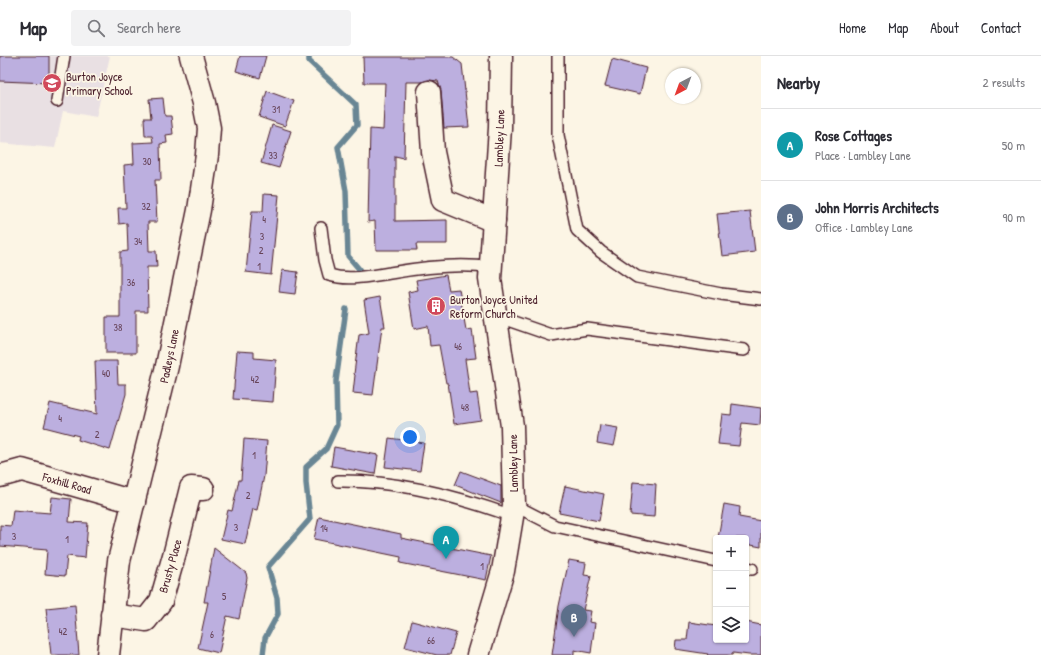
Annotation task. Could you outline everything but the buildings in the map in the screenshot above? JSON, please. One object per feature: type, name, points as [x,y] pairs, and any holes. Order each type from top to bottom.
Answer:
[{"type":"street","name":"Padleys Lane","points":[[108,655],[119,561],[167,366],[199,210],[208,154],[209,128],[191,56]]},
{"type":"street","name":"Lambley Lane","points":[[478,655],[503,571],[513,511],[512,426],[490,279],[500,128],[501,56]]},
{"type":"street","points":[[429,92],[433,152],[443,200],[494,221]]},
{"type":"street","name":"Foxhill Road","points":[[0,476],[22,470],[134,502]]},
{"type":"street","name":"Brusty Place","points":[[112,615],[146,620],[161,601],[191,488],[203,489]]},
{"type":"lane","points":[[57,101],[64,56]]},
{"type":"lane","points":[[558,56],[558,135],[577,230],[601,252],[637,277],[722,294],[761,299]]},
{"type":"lane","points":[[321,228],[325,260],[329,275],[339,278],[364,278],[391,273],[454,266],[483,266],[491,268]]},
{"type":"lane","points":[[496,316],[551,335],[587,329],[744,350]]},
{"type":"lane","points":[[338,481],[361,481],[424,489],[482,505],[513,511],[555,526],[713,560]]},
{"type":"shaded area","name":"Burton Joyce Primary School","points":[[0,56],[110,56],[96,117],[63,111],[55,148],[0,143]]},
{"type":"waterway","points":[[309,56],[309,61],[356,105],[357,125],[338,147],[346,191],[348,256],[359,269]]},
{"type":"waterway","points":[[263,655],[265,638],[278,614],[277,598],[268,567],[310,519],[306,483],[306,467],[326,449],[337,425],[336,381],[346,309]]},
{"type":"place","name":"Burton Joyce Primary School","points":[[52,83]]},
{"type":"place","name":"Burton Joyce United Reform Church","points":[[436,306]]},
{"type":"place","name":"Rose Cottages","points":[[446,559]]},
{"type":"place","name":"John Morris Architects","points":[[574,637]]}]
